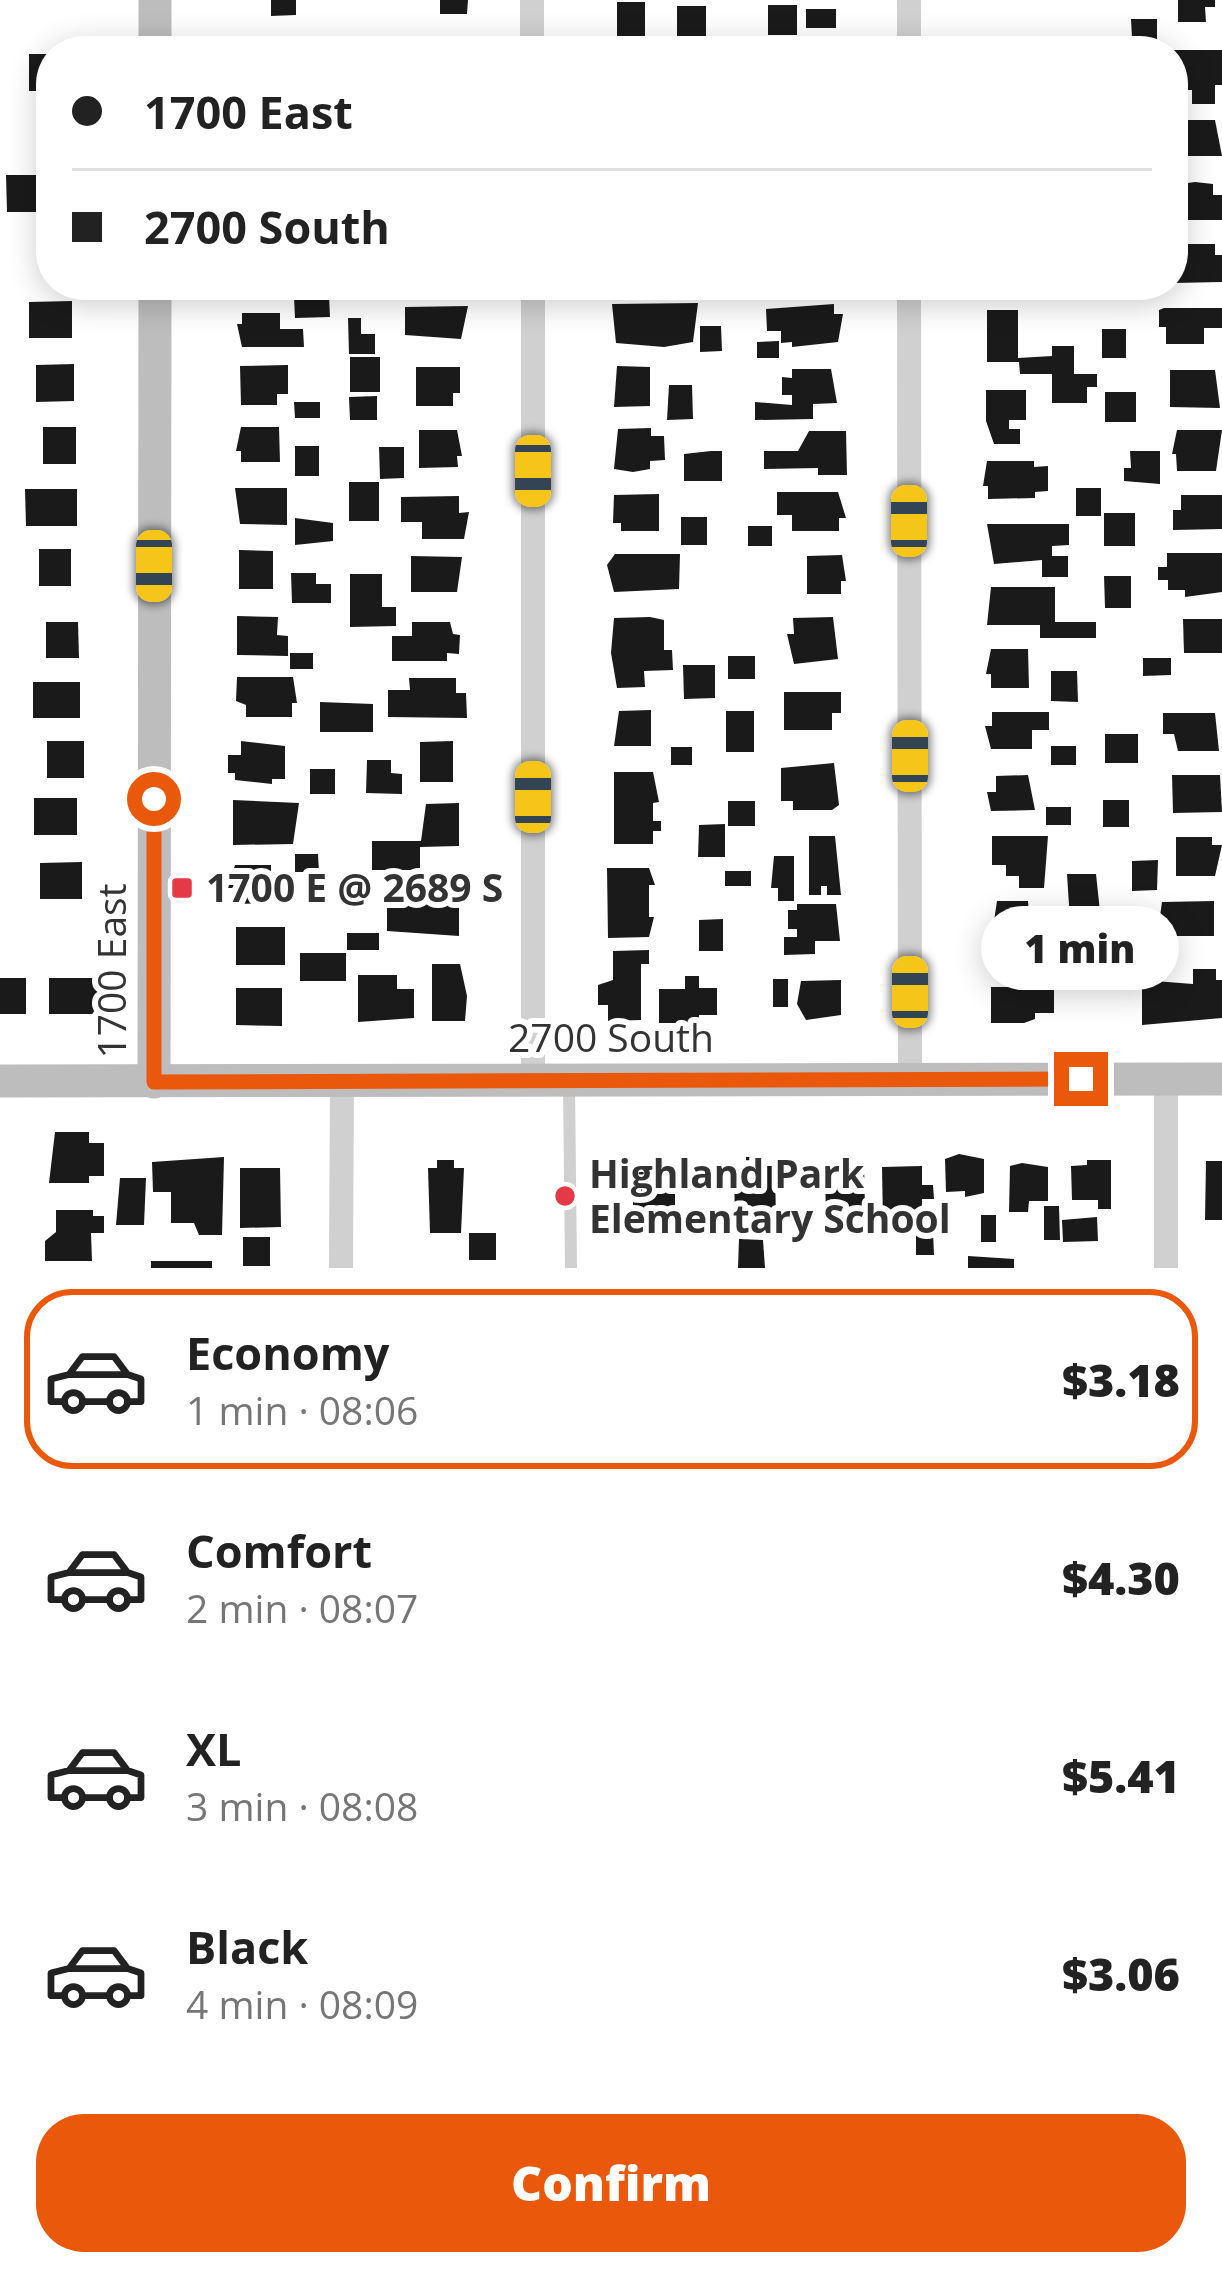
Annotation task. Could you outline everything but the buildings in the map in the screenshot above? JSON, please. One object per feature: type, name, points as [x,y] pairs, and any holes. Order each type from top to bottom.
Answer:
[{"type":"street","points":[[155,0],[155,36]]},
{"type":"street","points":[[532,0],[532,36]]},
{"type":"street","points":[[909,0],[909,36]]},
{"type":"street","name":"1700 East","points":[[154,1082],[155,300]]},
{"type":"street","points":[[532,300],[533,1081]]},
{"type":"street","points":[[909,300],[910,1080]]},
{"type":"street","points":[[1166,1079],[1166,1268]]},
{"type":"street","name":"2700 South","points":[[0,1081],[1222,1079]]},
{"type":"street","points":[[341,1268],[342,1081]]},
{"type":"lane","points":[[569,1081],[571,1268]]},
{"type":"place","name":"1700 E @ 2689 S","points":[[182,888]]},
{"type":"place","name":"Highland Park Elementary School","points":[[565,1196]]},
{"type":"route","points":[[154,799],[154,1082],[1081,1079]]}]
